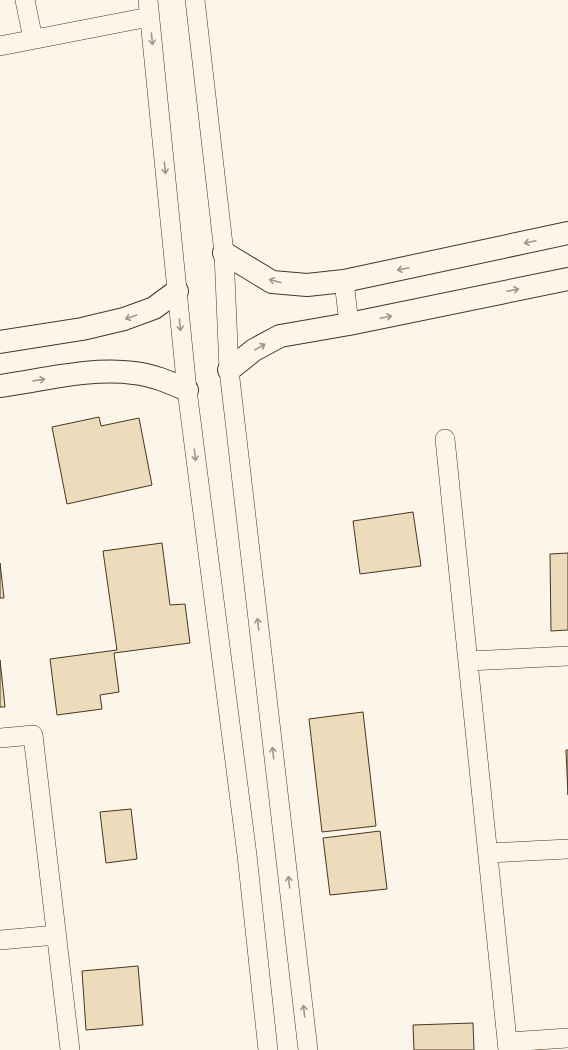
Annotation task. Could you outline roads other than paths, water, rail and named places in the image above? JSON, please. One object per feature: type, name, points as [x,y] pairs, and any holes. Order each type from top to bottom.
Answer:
[{"type":"main road","points":[[224,253],[272,282],[307,286],[344,282],[568,234]]},
{"type":"main road","points":[[229,370],[254,350],[280,336],[349,324],[568,279]]},
{"type":"main road","points":[[0,342],[82,329],[124,320],[154,308],[177,291]]},
{"type":"main road","points":[[0,386],[103,371],[134,373],[160,378],[187,390]]},
{"type":"street","points":[[25,0],[34,39]]},
{"type":"street","points":[[195,0],[224,253],[229,370],[308,1050]]},
{"type":"street","points":[[0,46],[34,39],[148,8],[187,390],[247,855],[268,1050]]},
{"type":"street","points":[[344,282],[349,324]]},
{"type":"street","points":[[445,439],[508,1046],[568,1038]]},
{"type":"street","points":[[468,661],[568,656]]},
{"type":"street","points":[[0,738],[33,735],[70,1050]]},
{"type":"street","points":[[488,853],[568,849]]},
{"type":"street","points":[[0,940],[56,935]]}]
